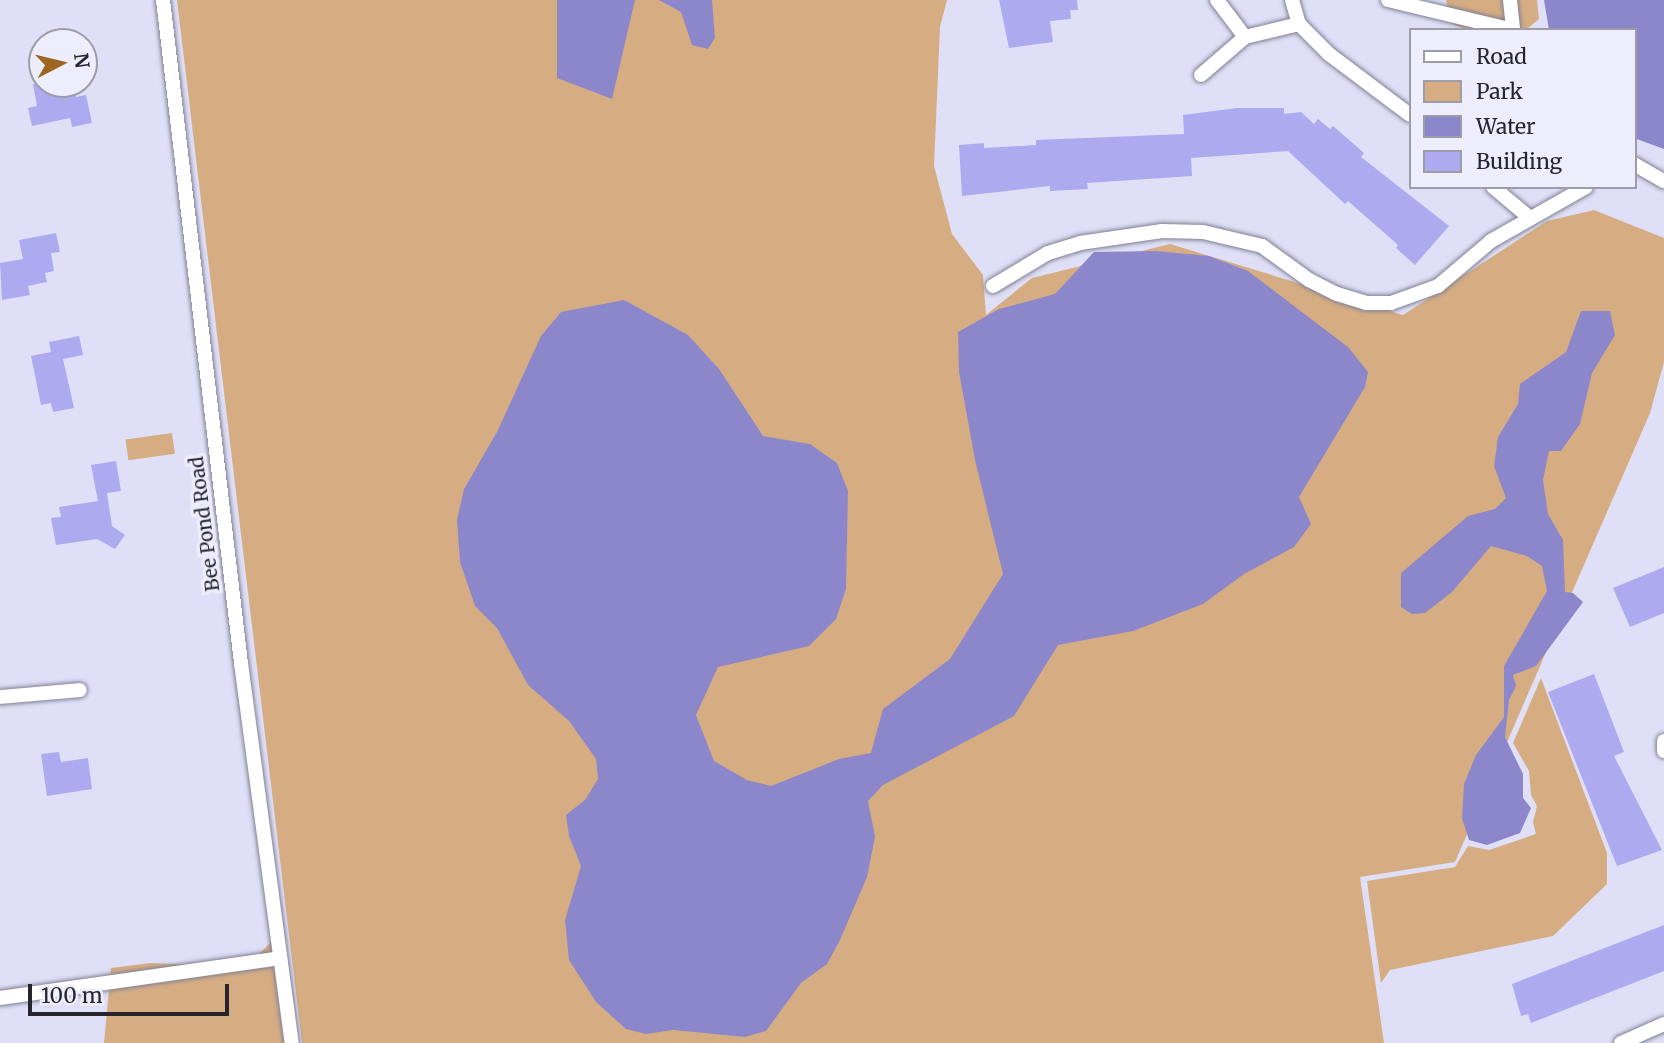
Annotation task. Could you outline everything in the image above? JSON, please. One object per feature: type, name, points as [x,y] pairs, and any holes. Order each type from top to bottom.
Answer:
[{"type":"street","name":"Bee Pond Road","points":[[163,0],[292,1043]]},
{"type":"street","points":[[1217,0],[1245,37]]},
{"type":"street","points":[[1292,0],[1299,24],[1329,54],[1408,113]]},
{"type":"street","points":[[1388,0],[1505,28]]},
{"type":"street","points":[[1510,0],[1513,28]]},
{"type":"street","points":[[1201,75],[1245,37],[1299,24]]},
{"type":"street","points":[[1636,165],[1664,181]]},
{"type":"street","points":[[1495,189],[1530,218]]},
{"type":"street","points":[[993,286],[1048,253],[1080,243],[1162,231],[1203,232],[1262,246],[1309,280],[1337,294],[1366,303],[1391,303],[1438,286],[1491,241],[1582,189]]},
{"type":"street","points":[[0,697],[80,690]]},
{"type":"street","points":[[1664,741],[1664,751]]},
{"type":"street","points":[[0,998],[280,958]]},
{"type":"street","points":[[1621,1043],[1664,1024]]},
{"type":"green space","points":[[177,0],[947,0],[940,27],[934,166],[952,234],[983,275],[986,315],[1032,278],[1170,244],[1403,315],[1547,221],[1594,210],[1664,238],[1664,362],[1650,413],[1455,862],[1360,877],[1384,1043],[302,1043]]},
{"type":"green space","points":[[1446,0],[1537,0],[1539,19],[1528,28],[1462,28],[1450,23]]},
{"type":"green space","points":[[172,433],[175,454],[128,460],[125,440]]},
{"type":"green space","points":[[1541,678],[1607,853],[1607,884],[1553,936],[1390,970],[1381,983],[1367,881],[1455,867],[1468,846],[1489,850],[1536,834],[1533,822],[1537,806],[1531,795],[1529,771],[1513,743]]},
{"type":"green space","points":[[271,942],[284,1043],[104,1043],[111,968],[150,963],[246,967]]},
{"type":"water","points":[[557,0],[635,0],[612,99],[557,78]]},
{"type":"water","points":[[659,0],[712,0],[715,38],[708,49],[692,45],[681,12]]},
{"type":"water","points":[[1544,0],[1664,0],[1664,149],[1636,139],[1636,28],[1549,28]]},
{"type":"water","points":[[1155,251],[1209,256],[1248,271],[1348,347],[1368,372],[1365,387],[1299,497],[1311,524],[1294,547],[1244,574],[1203,604],[1133,631],[1058,645],[1014,716],[883,785],[868,801],[875,837],[867,877],[840,940],[827,964],[801,983],[766,1031],[745,1037],[673,1030],[646,1034],[626,1029],[596,1002],[569,960],[565,920],[581,866],[569,836],[566,815],[585,800],[598,779],[596,759],[569,721],[528,685],[497,628],[475,606],[460,562],[457,520],[464,489],[497,432],[541,336],[561,312],[624,300],[688,335],[719,369],[763,436],[810,444],[837,463],[848,491],[846,589],[836,619],[809,646],[718,667],[696,715],[714,761],[747,780],[771,786],[839,759],[871,753],[883,709],[950,659],[1003,574],[975,460],[959,372],[958,332],[999,309],[1055,294],[1094,252]]},
{"type":"water","points":[[1581,311],[1610,311],[1615,335],[1592,373],[1580,424],[1561,451],[1549,451],[1543,480],[1548,514],[1563,540],[1565,592],[1573,593],[1583,602],[1536,666],[1513,675],[1516,686],[1509,700],[1505,737],[1523,774],[1523,798],[1531,808],[1520,833],[1487,845],[1469,840],[1462,818],[1464,784],[1476,755],[1504,717],[1504,666],[1547,591],[1542,566],[1527,556],[1491,546],[1452,592],[1425,613],[1412,614],[1401,607],[1401,573],[1468,516],[1495,509],[1506,498],[1494,466],[1498,437],[1518,404],[1520,384],[1566,352]]},
{"type":"building","points":[[999,0],[1077,0],[1078,10],[1070,10],[1071,19],[1050,21],[1053,42],[1009,48]]},
{"type":"building","points":[[36,98],[87,98],[92,123],[72,127],[70,118],[32,126],[28,108],[37,106]]},
{"type":"building","points":[[1237,108],[1284,108],[1284,114],[1301,112],[1314,124],[1318,119],[1330,129],[1333,126],[1364,153],[1361,157],[1449,226],[1415,265],[1396,248],[1398,245],[1348,201],[1345,204],[1288,151],[1191,158],[1192,176],[1087,183],[1088,189],[1050,191],[1050,186],[962,196],[959,145],[984,143],[984,148],[1036,145],[1036,140],[1184,134],[1183,115]]},
{"type":"building","points":[[56,233],[60,252],[51,253],[54,271],[45,273],[47,282],[28,286],[30,295],[2,300],[0,263],[23,259],[19,240]]},
{"type":"building","points":[[79,336],[83,355],[63,359],[74,408],[53,412],[51,403],[41,405],[31,356],[51,352],[49,342]]},
{"type":"building","points":[[116,461],[121,491],[107,493],[112,526],[125,535],[115,549],[97,539],[56,545],[51,518],[61,517],[59,507],[98,501],[91,465]]},
{"type":"building","points":[[1664,567],[1664,613],[1630,627],[1613,588]]},
{"type":"building","points":[[1594,674],[1624,752],[1614,756],[1662,850],[1617,866],[1548,692]]},
{"type":"building","points":[[59,752],[61,762],[88,758],[92,789],[47,796],[41,754]]},
{"type":"building","points":[[1664,925],[1664,971],[1531,1023],[1528,1014],[1521,1016],[1512,984]]}]
